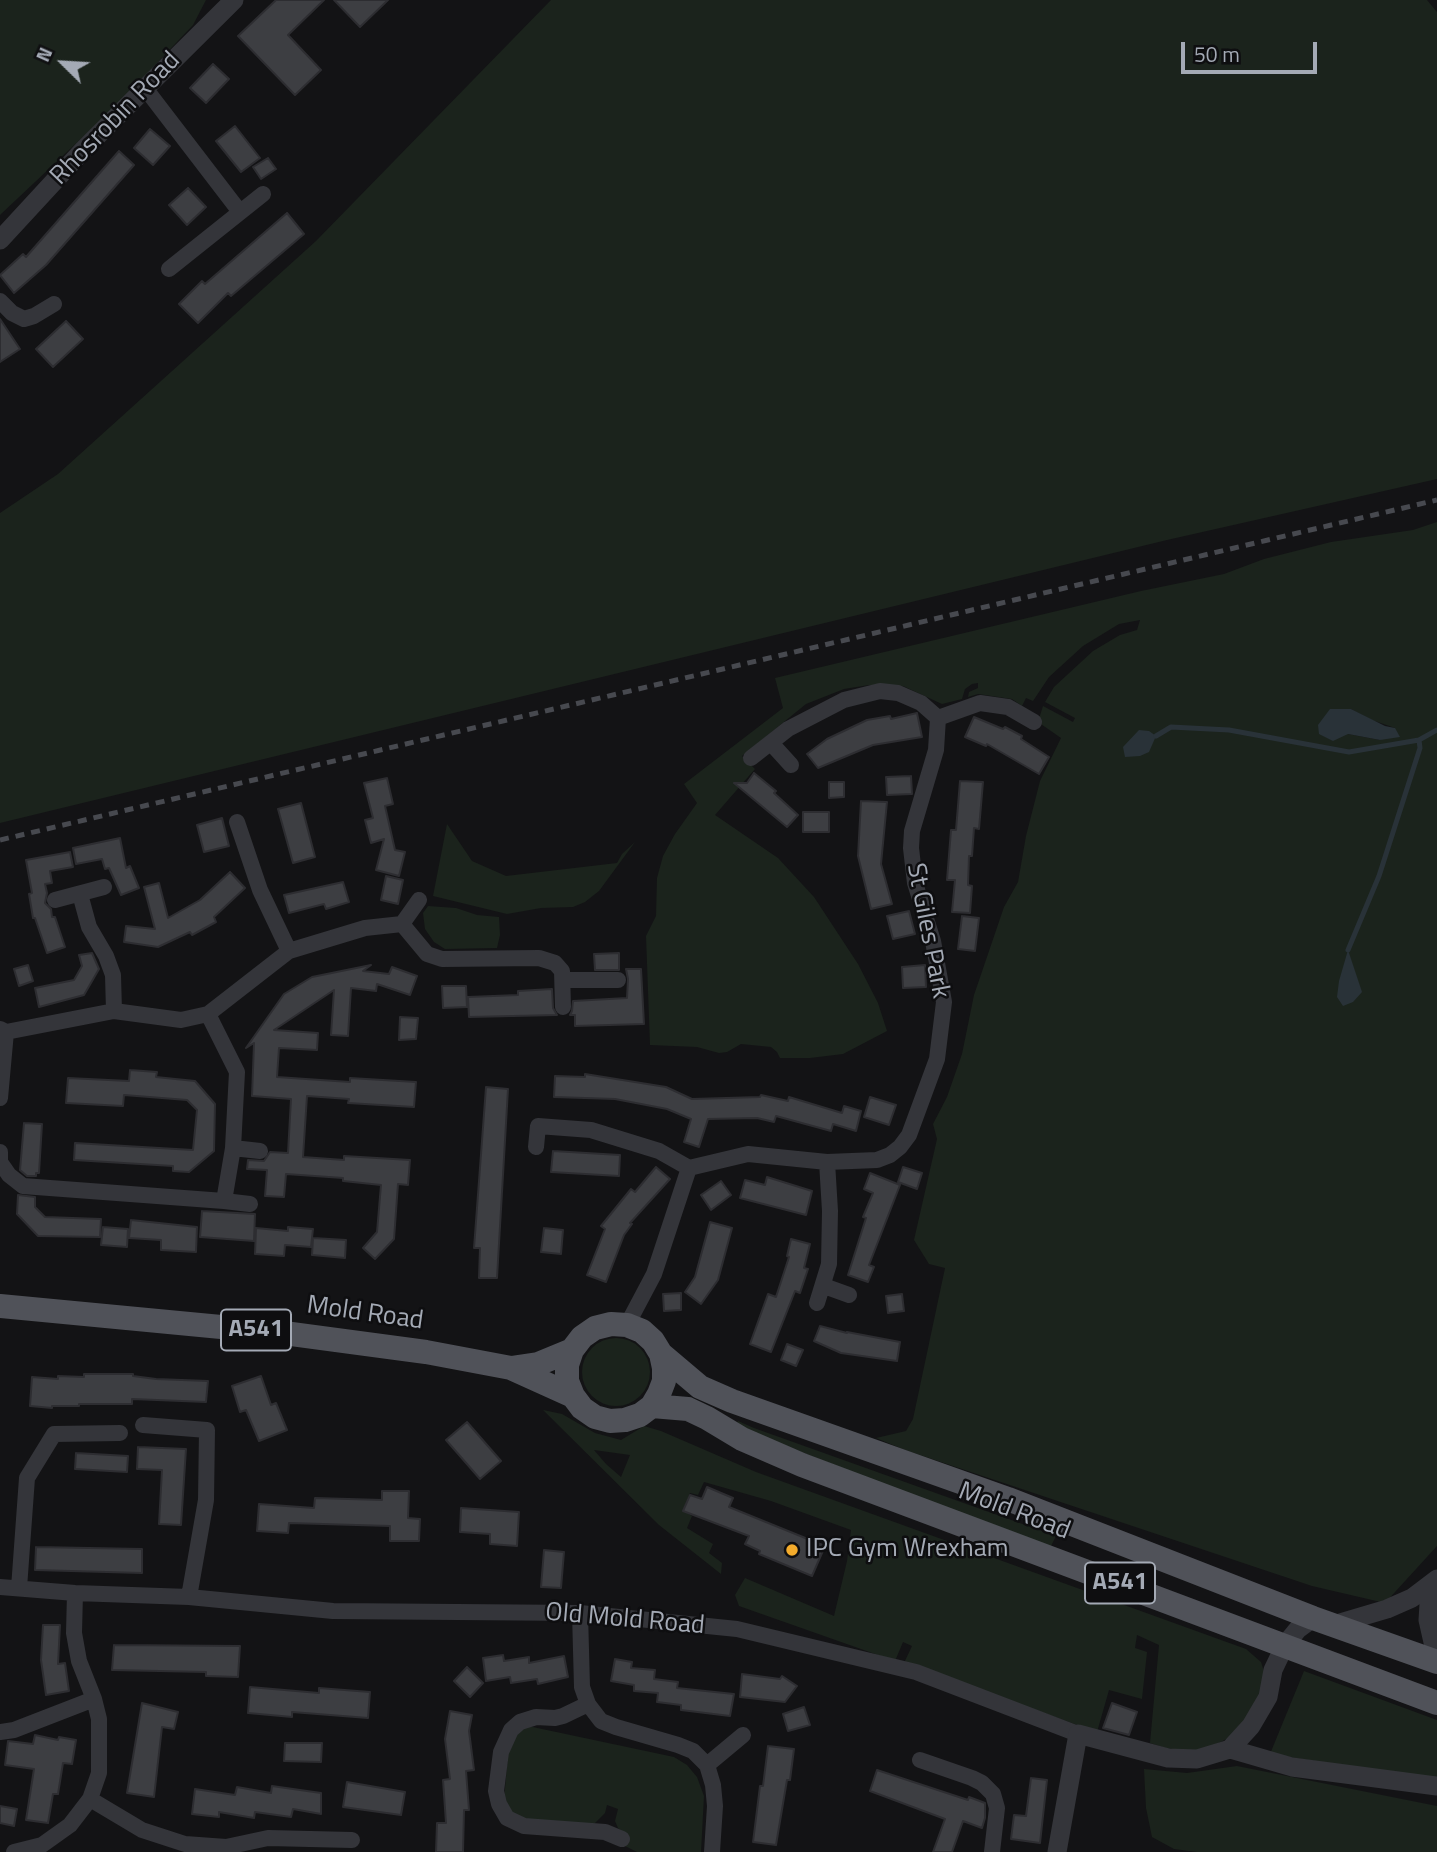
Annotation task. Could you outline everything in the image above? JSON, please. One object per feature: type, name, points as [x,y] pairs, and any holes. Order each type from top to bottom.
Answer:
[{"type":"main road","name":"Mold Road","points":[[0,1306],[284,1333],[426,1352],[511,1368],[573,1396]]},
{"type":"main road","points":[[611,1324],[627,1325],[642,1331],[653,1341],[661,1354],[664,1368],[664,1381],[652,1406],[640,1415],[610,1421],[595,1417],[582,1408],[573,1396],[567,1373],[572,1350],[582,1337],[595,1328],[611,1324]]},
{"type":"main road","name":"Mold Road","points":[[511,1368],[538,1364],[572,1350]]},
{"type":"main road","name":"Mold Road","points":[[661,1354],[700,1387],[732,1401],[1008,1499],[1323,1621],[1437,1661]]},
{"type":"main road","name":"Mold Road","points":[[652,1406],[688,1409],[742,1439],[802,1465],[1437,1703]]},
{"type":"street","name":"Rhosrobin Road","points":[[0,240],[84,149],[234,0]]},
{"type":"street","points":[[145,88],[240,212]]},
{"type":"street","points":[[169,269],[263,194]]},
{"type":"street","points":[[0,301],[12,313],[24,319],[54,304]]},
{"type":"street","points":[[751,758],[788,729],[844,700],[880,691],[898,693],[921,703],[938,718],[980,703],[1008,707],[1034,722]]},
{"type":"street","name":"St Giles Park","points":[[689,1168],[748,1154],[827,1162],[877,1160],[901,1147],[909,1135],[937,1059],[944,1002],[933,941],[915,883],[911,848],[912,831],[936,750],[938,718]]},
{"type":"street","points":[[771,743],[791,765]]},
{"type":"street","points":[[237,822],[260,890],[289,951]]},
{"type":"street","points":[[55,900],[104,887]]},
{"type":"street","points":[[80,894],[89,927],[106,956],[113,975],[114,1011]]},
{"type":"street","points":[[0,1098],[3,1030],[114,1011],[181,1020],[208,1014],[289,951],[365,928],[402,924],[419,900]]},
{"type":"street","points":[[402,924],[427,954],[442,959],[511,949],[555,963],[562,971],[564,1007]]},
{"type":"street","points":[[563,980],[595,988],[618,980]]},
{"type":"street","points":[[208,1014],[237,1072],[233,1148],[224,1201]]},
{"type":"street","points":[[536,1147],[538,1126],[591,1130],[659,1151],[689,1168],[654,1274],[627,1325]]},
{"type":"street","points":[[233,1148],[260,1151]]},
{"type":"street","points":[[0,1152],[1,1162],[9,1175],[23,1186],[250,1204]]},
{"type":"street","points":[[817,1303],[829,1264],[827,1162]]},
{"type":"street","points":[[824,1286],[849,1295]]},
{"type":"street","points":[[143,1425],[207,1430],[206,1500],[189,1597]]},
{"type":"street","points":[[19,1588],[27,1478],[54,1434],[120,1433]]},
{"type":"street","points":[[1437,1582],[1399,1604],[1298,1629],[1285,1645],[1273,1670],[1268,1697],[1251,1726],[1230,1749],[1292,1767],[1437,1786]]},
{"type":"street","points":[[1437,1582],[1429,1604],[1428,1620],[1437,1661]]},
{"type":"street","name":"Old Mold Road","points":[[0,1587],[189,1597],[333,1611],[580,1613],[737,1629],[903,1669],[1078,1734],[1168,1758],[1197,1759],[1230,1749]]},
{"type":"street","points":[[14,1852],[44,1849],[70,1825],[90,1799],[99,1773],[99,1719],[79,1661],[74,1633],[75,1593]]},
{"type":"street","points":[[580,1613],[582,1687],[588,1704],[601,1721],[693,1751],[707,1765],[715,1806],[712,1852]]},
{"type":"street","points":[[0,1732],[14,1730],[94,1699]]},
{"type":"street","points":[[588,1704],[563,1716],[536,1717],[511,1730],[501,1752],[496,1791],[499,1804],[507,1818],[524,1826],[605,1832],[622,1839]]},
{"type":"street","points":[[1057,1852],[1078,1734]]},
{"type":"street","points":[[707,1765],[743,1735]]},
{"type":"street","points":[[920,1760],[939,1759],[982,1783],[993,1794],[997,1808],[992,1852]]},
{"type":"street","points":[[90,1799],[142,1830],[185,1844],[226,1850],[268,1838],[352,1840]]},
{"type":"shaded area","points":[[0,0],[206,0],[193,25],[122,100],[0,215]]},
{"type":"shaded area","points":[[551,0],[1427,0],[1437,12],[1437,479],[1167,540],[0,823],[0,513],[58,474],[316,241]]},
{"type":"shaded area","points":[[1437,522],[1437,1546],[1385,1603],[1312,1586],[876,1438],[906,1431],[913,1419],[945,1268],[929,1264],[914,1240],[937,1139],[933,1124],[947,1097],[962,1054],[974,995],[1004,907],[1018,882],[1040,781],[1061,738],[1038,722],[1043,706],[1073,722],[1075,718],[1045,702],[1054,687],[1093,651],[1120,635],[1137,630],[1140,620],[1119,624],[1083,646],[1049,677],[1033,701],[1026,698],[1022,706],[1012,699],[978,694],[968,697],[969,692],[978,688],[978,683],[965,689],[962,699],[942,704],[903,686],[869,685],[844,689],[806,704],[742,756],[755,769],[715,815],[778,858],[814,897],[858,964],[878,1003],[887,1031],[843,1054],[810,1058],[780,1058],[771,1047],[741,1044],[727,1052],[719,1053],[697,1047],[650,1045],[646,936],[656,916],[657,878],[663,856],[697,803],[684,784],[783,708],[775,678],[1141,591],[1224,574],[1264,559],[1331,542],[1413,530]],"holes":[[[1351,709],[1395,728],[1380,740],[1348,734]]]},
{"type":"shaded area","points":[[1330,709],[1351,709],[1385,726],[1395,728],[1400,737],[1380,740],[1348,734],[1333,741],[1319,734],[1318,725]]},
{"type":"shaded area","points":[[1139,730],[1149,731],[1156,736],[1149,752],[1125,757],[1123,747]]},
{"type":"shaded area","points":[[447,824],[472,861],[506,876],[617,863],[635,842],[599,891],[585,902],[573,907],[541,908],[507,914],[433,896]]},
{"type":"shaded area","points":[[428,906],[456,908],[477,915],[499,917],[500,935],[497,948],[445,949],[434,942],[425,929],[423,913]]},
{"type":"shaded area","points":[[1348,950],[1362,992],[1353,1002],[1343,1006],[1337,997]]},
{"type":"shaded area","points":[[616,1338],[629,1341],[640,1348],[647,1359],[650,1372],[647,1385],[640,1396],[629,1403],[616,1406],[603,1403],[592,1396],[585,1385],[582,1372],[585,1359],[592,1348],[603,1341]]},
{"type":"shaded area","points":[[543,1410],[562,1414],[595,1433],[621,1440],[644,1426],[661,1431],[756,1472],[1246,1649],[1261,1662],[1266,1678],[1263,1701],[1234,1735],[1213,1746],[1189,1752],[1150,1743],[1159,1645],[1137,1635],[1135,1648],[1147,1652],[1142,1699],[1109,1690],[1097,1732],[904,1663],[912,1646],[903,1642],[895,1661],[739,1606],[735,1595],[745,1578],[834,1616],[851,1530],[771,1501],[704,1482],[698,1495],[690,1493],[683,1510],[692,1516],[687,1528],[713,1544],[709,1553],[722,1563],[721,1574],[659,1525]],"holes":[[[594,1450],[630,1455],[621,1477]]]},
{"type":"shaded area","points":[[738,1421],[1056,1536],[1049,1550],[736,1426]]},
{"type":"shaded area","points":[[1304,1671],[1437,1720],[1437,1780],[1270,1754]]},
{"type":"shaded area","points":[[528,1726],[674,1757],[687,1765],[697,1777],[704,1796],[701,1852],[637,1852],[625,1846],[628,1835],[618,1828],[615,1821],[618,1809],[607,1805],[605,1813],[594,1824],[525,1820],[510,1812],[504,1800],[508,1754],[518,1732]]},
{"type":"shaded area","points":[[1237,1766],[1437,1806],[1437,1852],[1197,1852],[1174,1849],[1152,1837],[1146,1808],[1144,1769],[1187,1773]]},
{"type":"building","points":[[276,0],[324,0],[288,35],[321,70],[295,95],[238,36]]},
{"type":"building","points":[[334,0],[388,0],[360,27]]},
{"type":"building","points":[[213,64],[229,79],[206,103],[190,88]]},
{"type":"building","points":[[235,126],[260,158],[241,172],[216,141]]},
{"type":"building","points":[[150,129],[170,146],[153,165],[134,148]]},
{"type":"building","points":[[119,151],[134,165],[46,265],[14,293],[0,275],[23,254],[26,257]]},
{"type":"building","points":[[268,158],[276,169],[261,179],[253,167]]},
{"type":"building","points":[[188,188],[206,207],[187,225],[169,205]]},
{"type":"building","points":[[287,213],[304,234],[231,296],[228,293],[198,323],[179,304],[202,281],[205,284]]},
{"type":"building","points":[[0,319],[20,349],[0,362]]},
{"type":"building","points":[[66,321],[83,339],[53,367],[36,349]]},
{"type":"building","points":[[917,713],[922,737],[873,745],[818,768],[807,754],[827,739],[867,720],[890,716],[891,719]]},
{"type":"building","points":[[974,717],[1003,729],[1005,727],[1022,736],[1021,739],[1049,757],[1039,774],[987,744],[986,746],[965,737]]},
{"type":"building","points":[[754,773],[776,791],[774,793],[798,815],[787,827],[734,783],[747,783]]},
{"type":"building","points":[[911,776],[912,794],[887,795],[886,777]]},
{"type":"building","points":[[387,778],[393,804],[385,806],[395,850],[405,852],[399,876],[376,870],[384,839],[371,843],[365,820],[373,818],[364,783]]},
{"type":"building","points":[[960,781],[983,782],[979,829],[974,828],[972,856],[969,856],[968,885],[972,886],[970,913],[952,912],[955,880],[947,880],[951,830],[956,830]]},
{"type":"building","points":[[829,782],[844,782],[844,797],[829,798]]},
{"type":"building","points":[[861,801],[887,802],[881,864],[892,904],[871,909],[858,856]]},
{"type":"building","points":[[301,803],[315,857],[293,863],[278,809]]},
{"type":"building","points":[[803,812],[829,812],[829,832],[803,832]]},
{"type":"building","points":[[222,818],[229,846],[204,852],[197,825]]},
{"type":"building","points":[[120,838],[126,868],[130,866],[139,888],[121,895],[102,859],[76,864],[73,848]]},
{"type":"building","points":[[70,852],[73,867],[50,871],[52,883],[45,884],[45,903],[51,909],[52,917],[55,917],[65,947],[47,953],[33,918],[26,860]]},
{"type":"building","points":[[230,872],[245,888],[214,917],[216,922],[192,935],[190,932],[158,947],[124,942],[126,926],[155,929],[144,887],[159,883],[168,918],[200,900]]},
{"type":"building","points":[[386,876],[403,880],[398,904],[381,900]]},
{"type":"building","points":[[343,882],[349,902],[326,909],[324,904],[289,913],[284,895]]},
{"type":"building","points":[[909,911],[915,934],[893,939],[887,916]]},
{"type":"building","points":[[962,916],[979,918],[975,951],[958,949]]},
{"type":"building","points":[[92,953],[99,969],[84,995],[39,1007],[35,988],[74,980],[82,966],[79,955]]},
{"type":"building","points":[[619,953],[619,970],[595,970],[594,954]]},
{"type":"building","points":[[28,965],[33,981],[19,986],[14,969]]},
{"type":"building","points":[[371,965],[363,971],[389,974],[392,967],[417,976],[410,995],[377,984],[376,991],[351,988],[348,1036],[331,1035],[334,990],[274,1030],[318,1033],[317,1050],[279,1048],[277,1077],[350,1082],[350,1078],[416,1082],[414,1107],[348,1103],[349,1099],[307,1096],[303,1157],[344,1160],[344,1156],[410,1160],[408,1185],[398,1184],[394,1239],[375,1259],[363,1248],[377,1232],[381,1185],[343,1181],[343,1178],[286,1174],[284,1197],[265,1196],[267,1170],[247,1169],[248,1160],[264,1161],[270,1152],[288,1153],[291,1099],[252,1096],[254,1043],[246,1048],[284,994],[312,977]]},
{"type":"building","points":[[925,965],[926,987],[903,988],[902,967]]},
{"type":"building","points":[[626,969],[641,969],[644,1024],[575,1026],[575,1015],[570,1015],[573,1001],[627,998]]},
{"type":"building","points":[[442,986],[466,986],[467,1007],[443,1008]]},
{"type":"building","points":[[552,989],[553,1008],[557,1015],[469,1017],[468,997],[518,995],[518,991]]},
{"type":"building","points":[[400,1017],[418,1018],[416,1039],[399,1040]]},
{"type":"building","points":[[130,1070],[157,1072],[156,1077],[195,1081],[215,1104],[214,1151],[189,1172],[173,1171],[173,1166],[74,1160],[75,1143],[193,1150],[197,1110],[187,1100],[124,1095],[123,1106],[66,1103],[68,1078],[129,1081]]},
{"type":"building","points":[[585,1074],[666,1087],[692,1099],[761,1095],[788,1101],[789,1097],[842,1113],[844,1106],[861,1111],[856,1131],[833,1124],[831,1131],[776,1116],[774,1122],[757,1118],[708,1119],[699,1147],[684,1142],[691,1119],[667,1109],[615,1099],[554,1097],[555,1076],[585,1077]]},
{"type":"building","points":[[486,1087],[508,1089],[497,1278],[479,1278],[480,1248],[474,1248]]},
{"type":"building","points":[[870,1097],[896,1105],[889,1125],[864,1117]]},
{"type":"building","points":[[24,1123],[42,1124],[39,1173],[36,1173],[36,1176],[27,1176],[20,1170]]},
{"type":"building","points":[[553,1151],[620,1155],[619,1176],[551,1172]]},
{"type":"building","points":[[656,1167],[670,1179],[630,1223],[632,1224],[624,1235],[606,1282],[587,1275],[605,1229],[601,1226],[631,1189],[635,1192]]},
{"type":"building","points":[[903,1167],[922,1173],[917,1189],[898,1182]]},
{"type":"building","points":[[870,1173],[900,1185],[869,1265],[874,1267],[868,1282],[848,1275],[866,1218],[863,1217],[873,1193],[864,1189]]},
{"type":"building","points":[[767,1177],[812,1191],[806,1215],[740,1198],[745,1180],[765,1185]]},
{"type":"building","points":[[721,1181],[731,1195],[711,1210],[701,1195]]},
{"type":"building","points":[[18,1195],[35,1197],[35,1207],[45,1217],[101,1219],[100,1237],[38,1236],[17,1214]]},
{"type":"building","points":[[202,1211],[255,1214],[254,1241],[200,1237]]},
{"type":"building","points":[[131,1220],[197,1227],[196,1252],[161,1250],[161,1240],[129,1238]]},
{"type":"building","points":[[710,1222],[732,1228],[718,1280],[701,1304],[685,1292],[695,1277]]},
{"type":"building","points":[[103,1227],[128,1229],[127,1247],[101,1245]]},
{"type":"building","points":[[288,1227],[313,1229],[311,1247],[285,1245],[284,1256],[255,1254],[256,1228],[288,1231]]},
{"type":"building","points":[[544,1228],[563,1230],[561,1254],[541,1252]]},
{"type":"building","points":[[313,1238],[346,1240],[345,1258],[312,1255]]},
{"type":"building","points":[[791,1239],[810,1244],[804,1268],[808,1269],[800,1293],[795,1291],[771,1352],[750,1344],[768,1294],[776,1297],[789,1257]]},
{"type":"building","points":[[681,1293],[681,1310],[664,1311],[663,1294]]},
{"type":"building","points":[[902,1294],[904,1311],[888,1313],[886,1296]]},
{"type":"building","points":[[820,1326],[900,1342],[897,1361],[841,1353],[814,1341]]},
{"type":"building","points":[[787,1344],[803,1350],[796,1366],[781,1360]]},
{"type":"building","points":[[84,1374],[133,1374],[156,1379],[208,1381],[206,1402],[132,1399],[132,1404],[79,1404],[52,1408],[30,1406],[32,1377],[58,1379],[58,1376],[84,1377]]},
{"type":"building","points":[[261,1376],[271,1405],[276,1403],[287,1430],[259,1441],[246,1410],[240,1412],[232,1386]]},
{"type":"building","points":[[467,1422],[501,1461],[480,1479],[446,1440]]},
{"type":"building","points":[[138,1447],[186,1449],[181,1525],[159,1524],[162,1470],[137,1469]]},
{"type":"building","points":[[76,1453],[128,1456],[127,1472],[75,1469]]},
{"type":"building","points":[[707,1487],[733,1498],[729,1507],[825,1546],[812,1576],[759,1554],[760,1551],[745,1544],[749,1536],[683,1511],[690,1495],[702,1499]]},
{"type":"building","points":[[382,1491],[409,1491],[408,1518],[420,1519],[419,1541],[390,1541],[390,1526],[289,1523],[288,1533],[257,1531],[259,1504],[314,1508],[315,1498],[382,1500]]},
{"type":"building","points":[[461,1508],[519,1512],[517,1546],[490,1544],[490,1534],[460,1532]]},
{"type":"building","points":[[36,1547],[142,1549],[142,1573],[35,1570]]},
{"type":"building","points":[[544,1550],[564,1552],[561,1588],[541,1587]]},
{"type":"building","points":[[43,1625],[60,1625],[58,1664],[65,1663],[69,1691],[46,1695],[41,1660]]},
{"type":"building","points":[[114,1645],[240,1646],[238,1677],[206,1676],[206,1672],[112,1670]]},
{"type":"building","points":[[503,1655],[504,1661],[529,1657],[529,1663],[564,1656],[568,1677],[538,1684],[537,1679],[511,1683],[510,1677],[486,1681],[483,1658]]},
{"type":"building","points":[[615,1659],[632,1662],[631,1668],[655,1670],[654,1679],[678,1682],[677,1688],[734,1694],[730,1716],[681,1710],[681,1705],[657,1702],[658,1693],[634,1691],[634,1685],[611,1681]]},
{"type":"building","points":[[467,1667],[483,1683],[470,1697],[454,1681]]},
{"type":"building","points":[[742,1674],[780,1679],[782,1676],[797,1686],[785,1702],[740,1697]]},
{"type":"building","points":[[250,1687],[319,1693],[319,1688],[370,1692],[368,1718],[292,1712],[292,1717],[248,1713]]},
{"type":"building","points":[[142,1703],[178,1712],[174,1729],[162,1727],[154,1797],[127,1793]]},
{"type":"building","points":[[1112,1703],[1137,1712],[1129,1735],[1103,1728]]},
{"type":"building","points":[[804,1707],[810,1725],[788,1731],[783,1714]]},
{"type":"building","points":[[450,1711],[472,1715],[469,1731],[474,1770],[466,1771],[469,1810],[464,1810],[463,1852],[436,1852],[437,1823],[446,1823],[443,1780],[450,1779],[445,1739]]},
{"type":"building","points":[[35,1735],[58,1740],[59,1737],[76,1740],[72,1764],[63,1763],[58,1794],[53,1794],[48,1823],[26,1820],[34,1769],[5,1765],[8,1741],[33,1744]]},
{"type":"building","points":[[285,1743],[322,1743],[321,1762],[284,1761]]},
{"type":"building","points":[[768,1746],[794,1749],[776,1845],[753,1842]]},
{"type":"building","points":[[877,1770],[985,1803],[982,1828],[963,1821],[952,1852],[933,1852],[945,1819],[870,1791]]},
{"type":"building","points":[[1031,1778],[1047,1780],[1040,1843],[1011,1839],[1014,1815],[1026,1816]]},
{"type":"building","points":[[347,1782],[405,1792],[401,1815],[343,1807]]},
{"type":"building","points":[[272,1786],[321,1793],[321,1814],[293,1809],[291,1817],[255,1812],[254,1818],[219,1812],[219,1817],[192,1814],[195,1789],[235,1795],[237,1787],[271,1793]]},
{"type":"building","points":[[0,1806],[17,1809],[14,1826],[0,1823]]},
{"type":"waterway","points":[[1156,736],[1171,727],[1229,730],[1349,752],[1419,740],[1437,730]]},
{"type":"waterway","points":[[1348,950],[1379,876],[1420,748],[1419,740]]},
{"type":"railway","points":[[0,840],[1437,500]]},
{"type":"place","name":"IPC Gym Wrexham","points":[[792,1550]]}]
